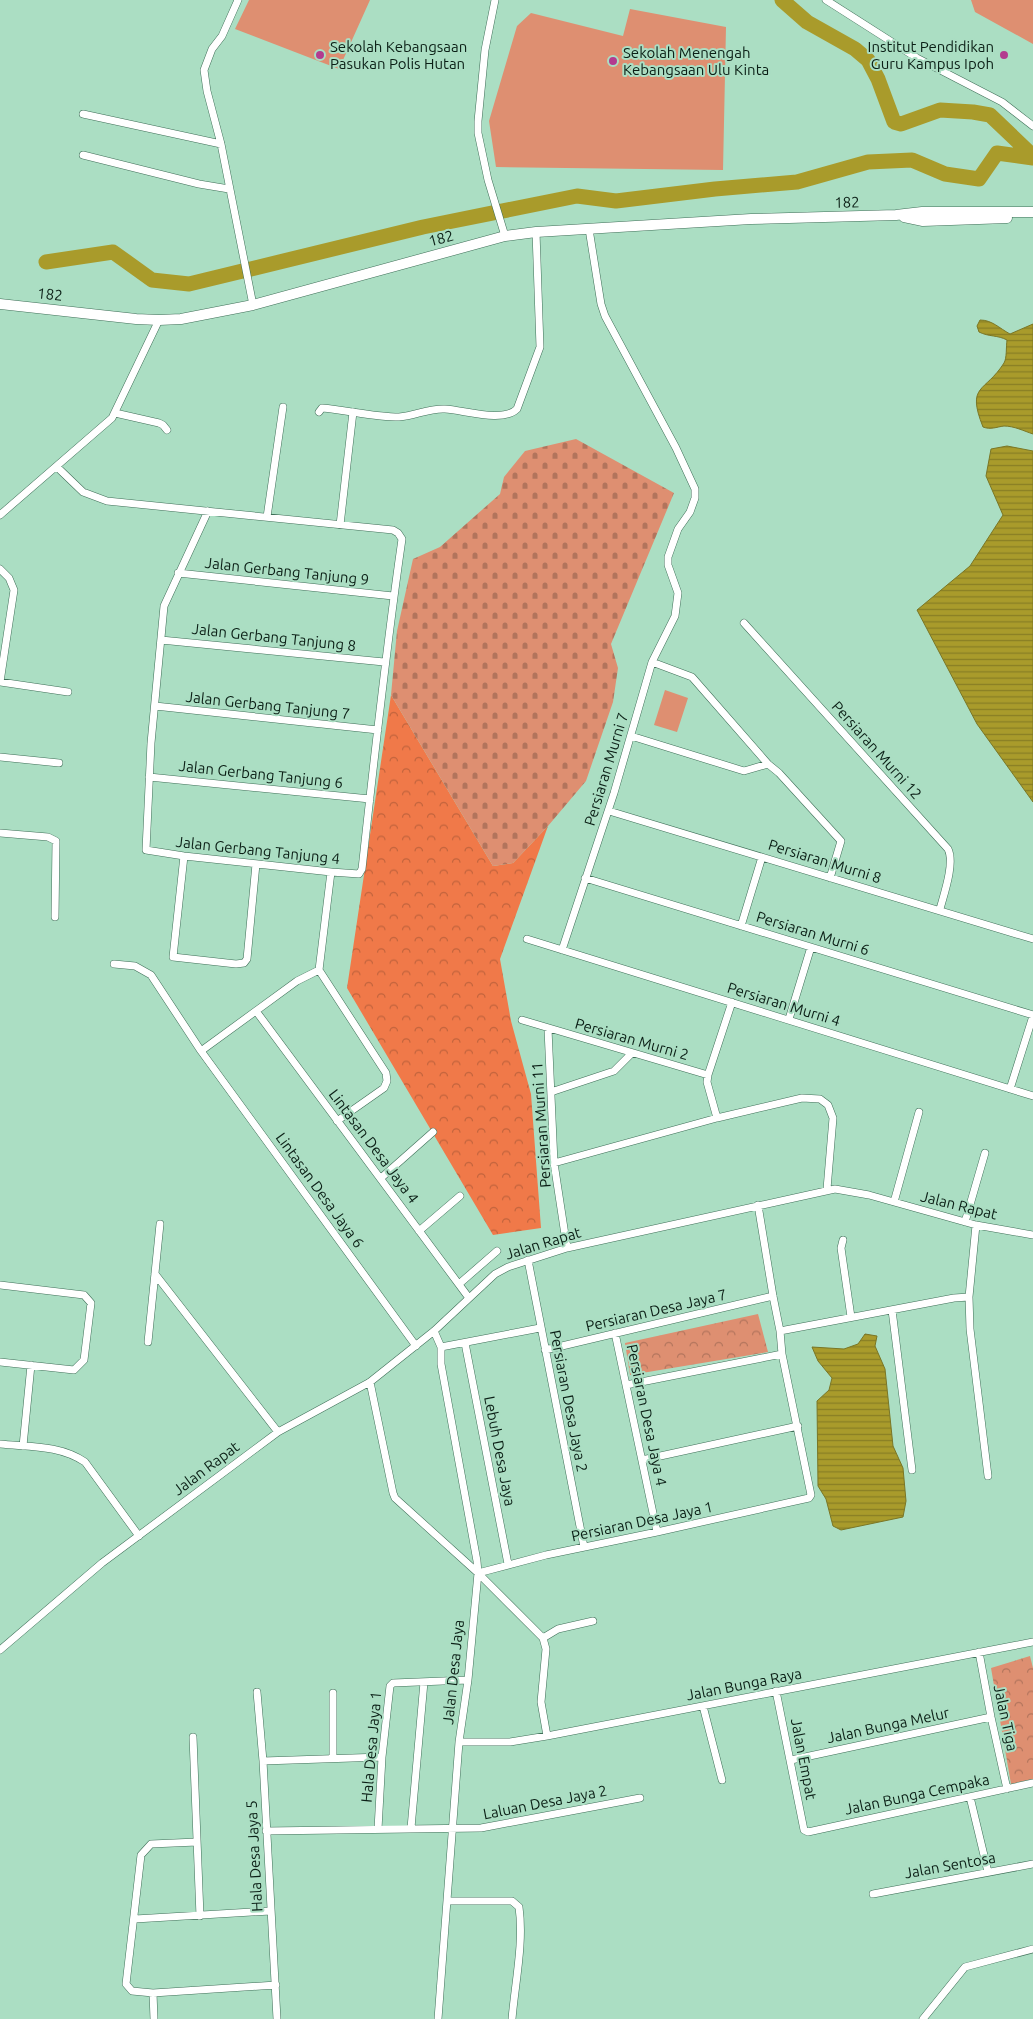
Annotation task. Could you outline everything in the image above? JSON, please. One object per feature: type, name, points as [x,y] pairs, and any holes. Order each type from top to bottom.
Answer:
[{"type":"street","points":[[238,0],[222,36],[212,49],[204,70],[207,91],[221,144],[253,305]]},
{"type":"street","points":[[495,0],[486,50],[478,121],[487,174],[505,236]]},
{"type":"street","points":[[826,0],[917,58],[1002,102],[1033,126]]},
{"type":"street","points":[[83,114],[221,144]]},
{"type":"street","points":[[83,156],[199,184],[229,189]]},
{"type":"street","name":"182","points":[[0,304],[159,320],[224,312],[505,236],[536,232],[751,219],[896,215],[922,212],[1033,212]]},
{"type":"street","name":"182","points":[[896,215],[923,221],[1033,218]]},
{"type":"street","name":"Persiaran Murni 7","points":[[562,950],[608,811],[652,662],[676,616],[679,598],[668,565],[668,558],[678,529],[694,505],[695,490],[676,448],[605,316],[601,304],[589,228]]},
{"type":"street","points":[[319,412],[322,408],[397,417],[445,409],[508,415],[517,409],[540,348],[536,232]]},
{"type":"street","points":[[0,515],[108,423],[115,413],[159,320]]},
{"type":"street","points":[[267,517],[283,407]]},
{"type":"street","points":[[340,525],[353,412]]},
{"type":"street","points":[[115,413],[159,423],[164,425],[167,430]]},
{"type":"street","points":[[57,467],[75,487],[89,496],[107,501],[393,530],[398,533],[402,539],[384,662],[370,799]]},
{"type":"street","points":[[149,777],[164,606],[208,511]]},
{"type":"street","points":[[0,569],[9,578],[14,590],[0,682],[68,692]]},
{"type":"street","name":"Jalan Gerbang Tanjung 9","points":[[178,574],[394,596]]},
{"type":"street","name":"Persiaran Murni 12","points":[[744,623],[948,849],[951,856],[949,874],[940,909]]},
{"type":"street","name":"Jalan Gerbang Tanjung 8","points":[[161,640],[384,662]]},
{"type":"street","points":[[652,662],[682,672],[692,678],[768,764],[779,773],[841,841],[830,878]]},
{"type":"street","name":"Jalan Gerbang Tanjung 7","points":[[155,706],[378,730]]},
{"type":"street","points":[[631,736],[744,771],[768,764]]},
{"type":"street","points":[[0,757],[58,763]]},
{"type":"street","name":"Jalan Gerbang Tanjung 6","points":[[149,777],[370,799]]},
{"type":"street","name":"Jalan Gerbang Tanjung 4","points":[[149,777],[146,848],[148,851],[331,872],[359,874],[362,869],[370,799]]},
{"type":"street","name":"Persiaran Murni 8","points":[[608,811],[940,909],[1033,939]]},
{"type":"street","points":[[0,833],[48,837],[56,841],[54,917]]},
{"type":"street","points":[[184,856],[173,957],[236,964],[247,959],[256,864]]},
{"type":"street","points":[[742,926],[762,857]]},
{"type":"street","points":[[331,872],[319,970],[386,1073],[387,1080],[384,1088],[338,1121]]},
{"type":"street","name":"Persiaran Murni 6","points":[[585,878],[1033,1015]]},
{"type":"street","name":"Persiaran Murni 4","points":[[527,939],[1033,1096]]},
{"type":"street","points":[[788,1020],[811,947]]},
{"type":"street","name":"Lintasan Desa Jaya 6","points":[[114,964],[135,966],[151,975],[201,1051],[416,1346]]},
{"type":"street","points":[[201,1051],[296,981],[319,970]]},
{"type":"street","points":[[717,1118],[707,1082],[732,1002]]},
{"type":"street","name":"Lintasan Desa Jaya 4","points":[[256,1011],[469,1298]]},
{"type":"street","points":[[1010,1088],[1033,1015]]},
{"type":"street","name":"Persiaran Murni 2","points":[[522,1020],[708,1075]]},
{"type":"street","name":"Persiaran Murni 11","points":[[548,1029],[554,1163],[567,1248]]},
{"type":"street","points":[[551,1092],[614,1071],[632,1053]]},
{"type":"street","points":[[554,1163],[717,1118],[802,1098],[820,1099],[828,1105],[833,1118],[827,1189]]},
{"type":"street","points":[[894,1202],[919,1112]]},
{"type":"street","points":[[381,1178],[433,1132]]},
{"type":"street","points":[[965,1222],[985,1153]]},
{"type":"street","name":"Jalan Rapat","points":[[0,1650],[102,1563],[278,1432],[370,1382],[434,1331],[495,1274],[508,1266],[567,1248],[827,1189],[849,1190],[976,1225],[1033,1235]]},
{"type":"street","points":[[419,1231],[460,1196]]},
{"type":"street","points":[[642,1460],[798,1426],[782,1354],[780,1330],[758,1204]]},
{"type":"street","points":[[148,1342],[160,1224]]},
{"type":"street","points":[[976,1225],[969,1297],[970,1338],[988,1476]]},
{"type":"street","points":[[843,1240],[841,1248],[851,1318]]},
{"type":"street","points":[[458,1284],[497,1251]]},
{"type":"street","name":"Persiaran Desa Jaya 2","points":[[528,1260],[584,1547]]},
{"type":"street","points":[[155,1274],[278,1432]]},
{"type":"street","points":[[0,1285],[84,1295],[90,1301],[83,1363],[74,1370],[0,1362]]},
{"type":"street","name":"Persiaran Desa Jaya 7","points":[[545,1350],[773,1296]]},
{"type":"street","points":[[780,1330],[954,1298],[969,1297]]},
{"type":"street","points":[[892,1310],[912,1470]]},
{"type":"street","points":[[441,1347],[540,1328]]},
{"type":"street","name":"Jalan Desa Jaya","points":[[434,1331],[441,1347],[441,1364],[478,1573],[468,1680],[459,1742],[454,1828],[438,2019]]},
{"type":"street","name":"Persiaran Desa Jaya 4","points":[[615,1334],[657,1532]]},
{"type":"street","name":"Lebuh Desa Jaya","points":[[465,1343],[508,1564]]},
{"type":"street","points":[[626,1385],[782,1354]]},
{"type":"street","points":[[23,1446],[31,1365]]},
{"type":"street","points":[[370,1382],[392,1493],[395,1498],[478,1573],[543,1638],[546,1649],[541,1702],[547,1736]]},
{"type":"street","name":"Persiaran Desa Jaya 1","points":[[478,1573],[508,1564],[808,1499],[811,1495],[798,1426]]},
{"type":"street","points":[[0,1444],[66,1451],[85,1462],[139,1536]]},
{"type":"street","points":[[543,1638],[558,1629],[593,1621]]},
{"type":"street","name":"Jalan Bunga Raya","points":[[459,1742],[510,1742],[547,1736],[1033,1642]]},
{"type":"street","name":"Jalan Tiga","points":[[979,1652],[991,1717],[1008,1789]]},
{"type":"street","name":"Hala Desa Jaya 1","points":[[378,1829],[382,1757],[390,1686],[393,1683],[468,1680]]},
{"type":"street","points":[[411,1828],[424,1682]]},
{"type":"street","name":"Jalan Empat","points":[[776,1691],[792,1760],[804,1830],[808,1832]]},
{"type":"street","name":"Hala Desa Jaya 5","points":[[257,1692],[263,1761],[277,2019]]},
{"type":"street","points":[[333,1758],[334,1693]]},
{"type":"street","points":[[703,1706],[722,1780]]},
{"type":"street","name":"Jalan Bunga Melur","points":[[792,1760],[991,1717]]},
{"type":"street","points":[[193,1737],[200,1916]]},
{"type":"street","points":[[263,1761],[382,1757]]},
{"type":"street","name":"Jalan Bunga Cempaka","points":[[808,1832],[1033,1783]]},
{"type":"street","points":[[970,1797],[988,1872]]},
{"type":"street","name":"Laluan Desa Jaya 2","points":[[266,1831],[481,1828],[640,1798]]},
{"type":"street","points":[[197,1842],[151,1844],[141,1855],[126,1984],[130,1989],[153,1993],[276,1985]]},
{"type":"street","name":"Jalan Sentosa","points":[[873,1894],[1033,1864]]},
{"type":"street","points":[[448,1901],[512,1901],[519,1907],[519,1945],[512,2019]]},
{"type":"street","points":[[135,1919],[270,1911]]},
{"type":"street","points":[[923,2019],[964,1967],[1033,1949]]},
{"type":"street","points":[[153,1993],[154,2019]]},
{"type":"green space","name":"Sekolah Kebangsaan Pasukan Polis Hutan","points":[[249,0],[370,0],[339,69],[235,29]]},
{"type":"green space","points":[[971,0],[1033,0],[1033,44],[975,12]]},
{"type":"green space","name":"Sekolah Menengah Kebangsaan Ulu Kinta","points":[[630,9],[726,27],[723,170],[496,167],[489,121],[517,26],[531,13],[623,36]]},
{"type":"green space","points":[[576,439],[674,493],[611,644],[618,668],[613,702],[586,781],[548,826],[513,863],[493,866],[391,695],[397,631],[413,559],[440,547],[500,494],[504,477],[525,451]]},
{"type":"green space","points":[[665,690],[688,698],[677,732],[654,725]]},
{"type":"green space","points":[[391,695],[493,866],[513,863],[548,826],[500,959],[511,1021],[531,1094],[541,1228],[493,1235],[347,988]]},
{"type":"green space","points":[[758,1314],[768,1352],[630,1375],[625,1343]]},
{"type":"green space","points":[[1030,1656],[1033,1668],[1033,1779],[1011,1784],[991,1668]]},
{"type":"shaded area","points":[[980,320],[992,323],[1010,334],[1033,324],[1033,434],[1008,426],[983,427],[976,403],[977,396],[1004,363],[1007,340],[979,332],[977,326]]},
{"type":"shaded area","points":[[1007,446],[1033,451],[1033,802],[977,724],[917,610],[970,566],[1003,515],[986,476],[991,449]]},
{"type":"shaded area","points":[[865,1334],[877,1336],[875,1346],[885,1369],[893,1446],[903,1468],[906,1501],[903,1517],[841,1530],[833,1526],[826,1499],[818,1486],[817,1401],[829,1390],[832,1378],[818,1361],[812,1347],[844,1349],[858,1344]]},
{"type":"waterway","points":[[782,0],[807,22],[855,49],[868,60],[878,79],[894,122],[901,124],[940,110],[990,115],[1033,156]]},
{"type":"waterway","points":[[46,262],[113,252],[152,280],[189,284],[423,227],[577,196],[616,201],[715,189],[797,182],[868,162],[912,160],[945,174],[979,179],[997,153],[1033,158]]},
{"type":"place","name":"Sekolah Kebangsaan Pasukan Polis Hutan","points":[[320,55]]},
{"type":"place","name":"Institut Pendidikan Guru Kampus Ipoh","points":[[1004,55]]},
{"type":"place","name":"Sekolah Menengah Kebangsaan Ulu Kinta","points":[[613,61]]}]
